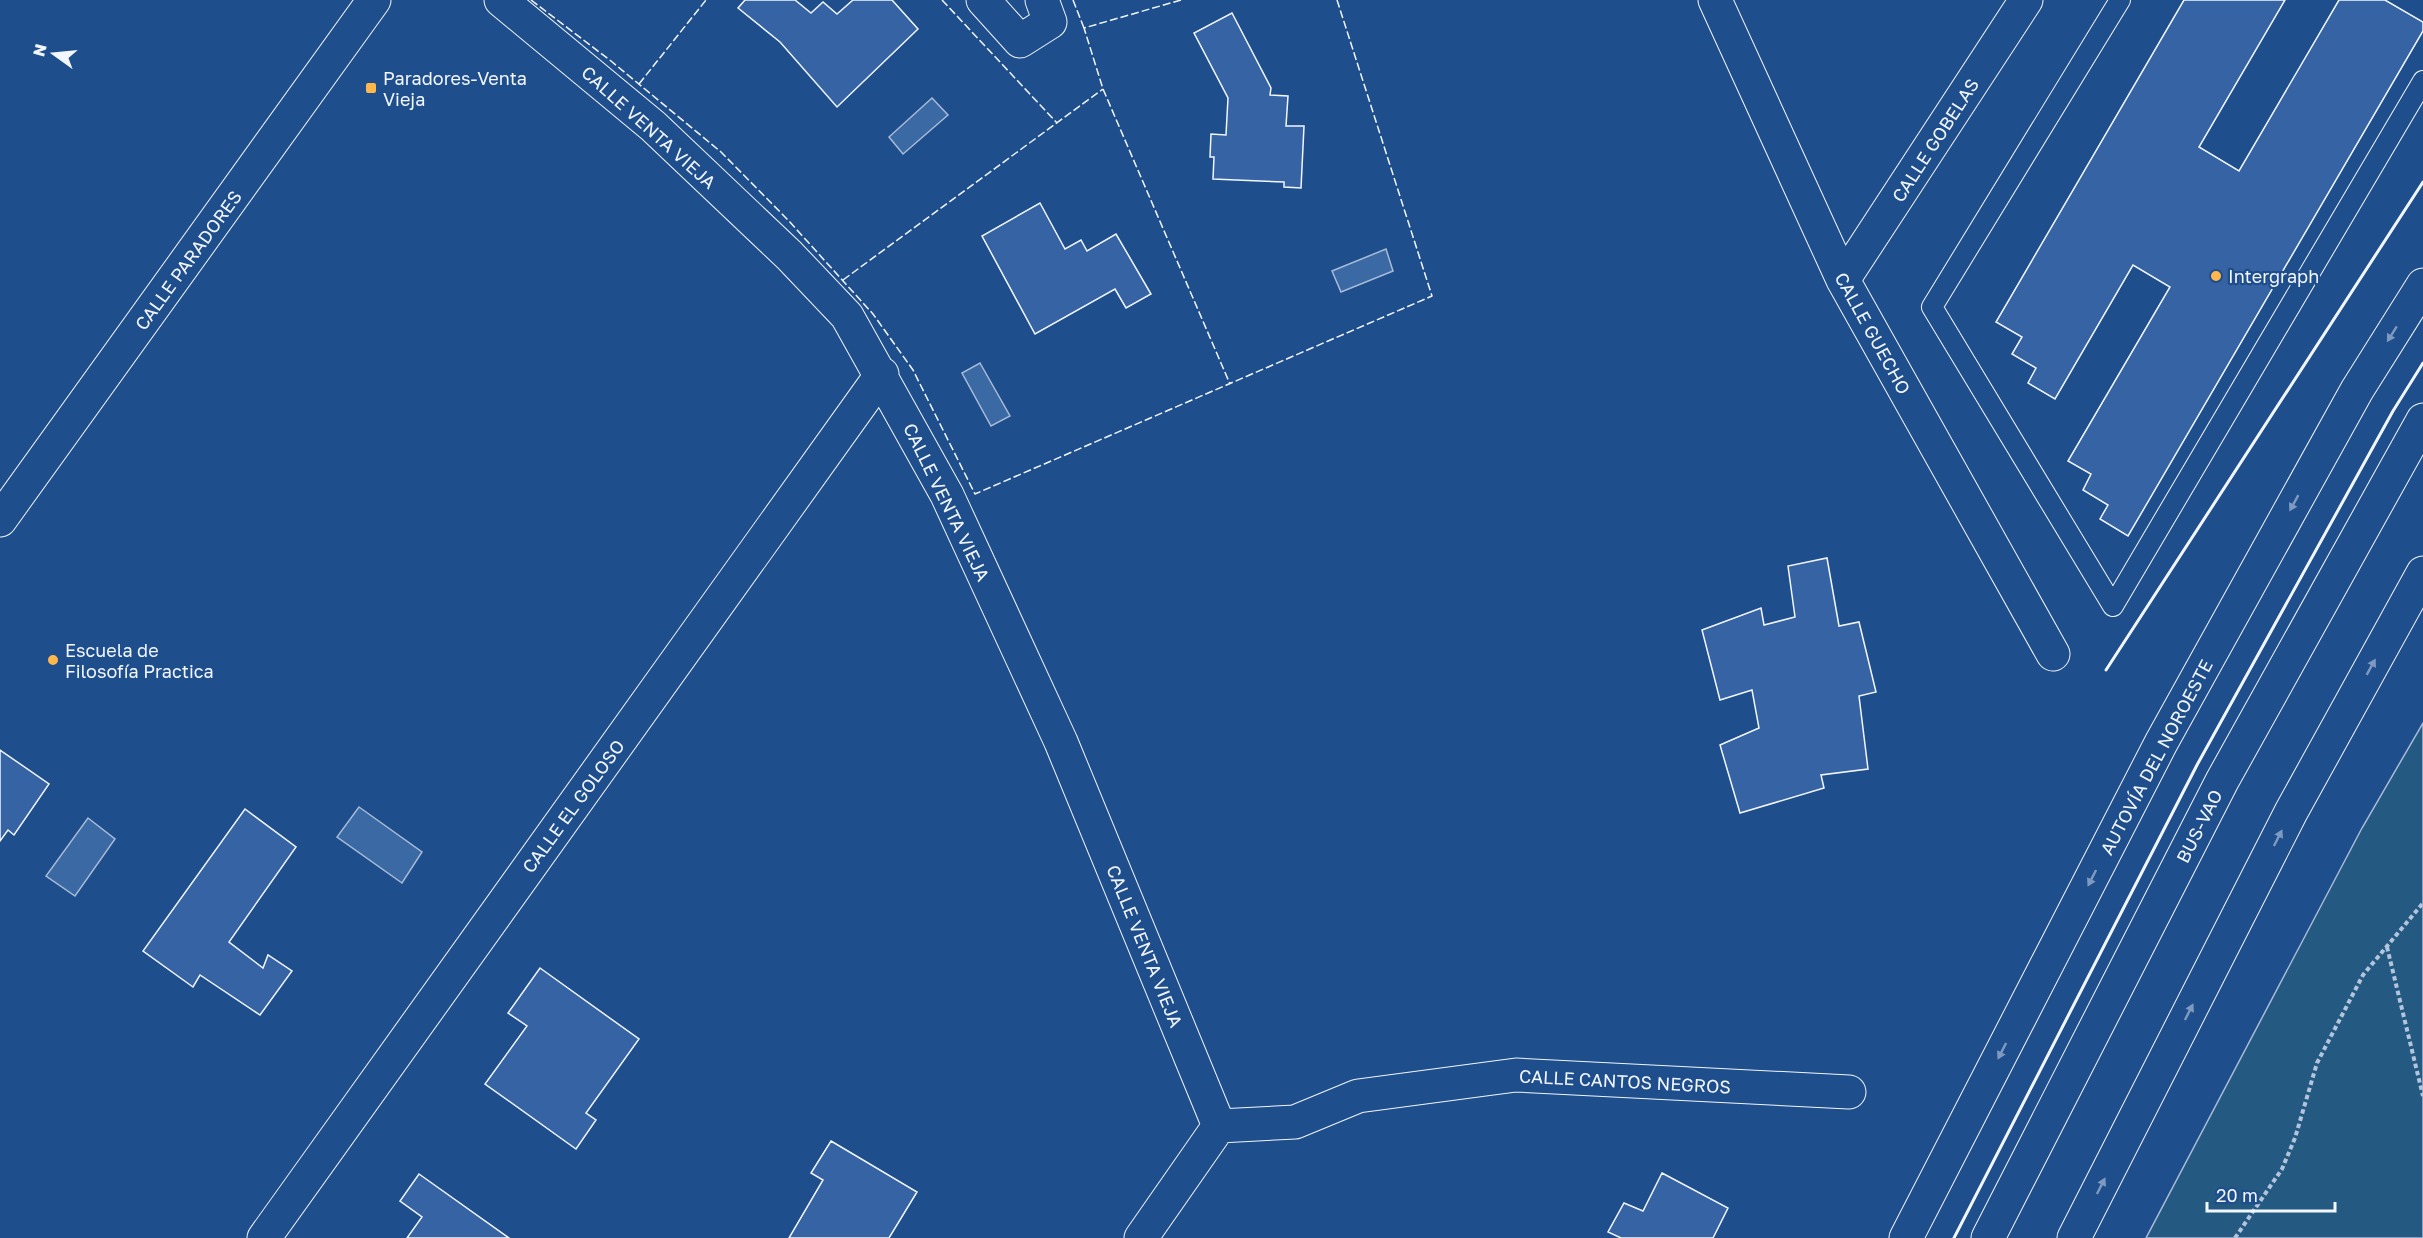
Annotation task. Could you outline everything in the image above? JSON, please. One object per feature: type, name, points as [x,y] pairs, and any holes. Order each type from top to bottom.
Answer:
[{"type":"main road","name":"CALLE PARADORES","points":[[0,520],[374,0]]},
{"type":"main road","name":"CALLE VENTA VIEJA","points":[[501,0],[653,126],[789,255],[847,316],[882,374],[947,495],[1061,742],[1219,1126]]},
{"type":"main road","points":[[983,0],[1020,41],[1050,22],[1042,0]]},
{"type":"main road","name":"CALLE GUECHO","points":[[1715,0],[1843,280],[2054,654]]},
{"type":"main road","name":"CALLE GOBELAS","points":[[1843,280],[2026,0]]},
{"type":"main road","name":"AUTOVÍA DEL NOROESTE","points":[[1906,1238],[2161,743],[2357,390],[2423,285]]},
{"type":"main road","name":"CALLE EL GOLOSO","points":[[264,1238],[882,374]]},
{"type":"main road","name":"BUS-VAO","points":[[1988,1238],[2222,781],[2423,420]]},
{"type":"main road","points":[[2074,1238],[2291,812],[2423,573]]},
{"type":"main road","name":"CALLE CANTOS NEGROS","points":[[1219,1126],[1295,1122],[1358,1096],[1516,1075],[1849,1092]]},
{"type":"main road","points":[[1141,1238],[1219,1126]]},
{"type":"lane","points":[[2120,0],[1932,307],[2113,606],[2423,81]]},
{"type":"path","points":[[2235,1238],[2282,1168],[2295,1138],[2317,1063],[2363,975],[2423,903]]},
{"type":"path","points":[[2387,946],[2423,1096]]},
{"type":"shaded area","points":[[932,98],[948,115],[903,154],[889,137]]},
{"type":"shaded area","points":[[1386,249],[1393,271],[1341,292],[1332,271]]},
{"type":"shaded area","points":[[980,363],[1010,416],[991,426],[962,373]]},
{"type":"shaded area","points":[[2423,723],[2423,1238],[2146,1238],[2362,828]]},
{"type":"shaded area","points":[[359,807],[422,852],[402,883],[337,837]]},
{"type":"shaded area","points":[[88,818],[115,839],[75,896],[46,876]]},
{"type":"building","points":[[745,0],[795,0],[811,13],[823,2],[837,14],[853,0],[892,0],[918,29],[837,107],[780,42],[738,8]]},
{"type":"building","name":"Intergraph","points":[[2184,0],[2285,0],[2199,147],[2239,171],[2339,0],[2385,0],[2423,22],[2423,31],[2128,536],[2100,519],[2108,505],[2083,490],[2091,474],[2068,461],[2170,287],[2133,265],[2055,399],[2028,383],[2036,368],[2012,354],[2022,337],[1996,322]]},
{"type":"building","points":[[1232,13],[1271,88],[1270,95],[1288,96],[1286,126],[1304,126],[1301,188],[1284,187],[1284,182],[1213,179],[1214,157],[1210,157],[1211,134],[1226,135],[1228,98],[1194,33]]},
{"type":"building","points":[[1040,203],[1065,249],[1081,240],[1087,251],[1116,234],[1151,294],[1126,308],[1115,289],[1035,334],[982,236]]},
{"type":"building","points":[[1827,558],[1839,626],[1859,622],[1876,692],[1859,696],[1868,769],[1821,775],[1824,788],[1740,813],[1720,745],[1759,728],[1752,690],[1720,700],[1702,630],[1761,608],[1764,625],[1795,617],[1788,566]]},
{"type":"building","points":[[0,750],[49,784],[14,835],[8,830],[0,841]]},
{"type":"building","points":[[245,809],[296,847],[229,942],[263,968],[268,955],[292,971],[260,1015],[200,975],[193,987],[143,951]]},
{"type":"building","points":[[540,968],[639,1039],[586,1113],[596,1120],[576,1149],[485,1084],[527,1026],[508,1013]]},
{"type":"building","points":[[831,1141],[917,1192],[889,1238],[789,1238],[823,1180],[811,1173]]},
{"type":"building","points":[[1662,1173],[1728,1208],[1713,1238],[1621,1238],[1608,1232],[1624,1203],[1643,1211]]},
{"type":"building","points":[[419,1174],[509,1238],[407,1238],[422,1217],[400,1201]]},
{"type":"fence","points":[[531,0],[611,61],[721,152],[788,220],[873,314],[913,370],[975,494],[1432,296],[1337,0]]},
{"type":"fence","points":[[639,84],[706,0]]},
{"type":"fence","points":[[942,0],[1057,123]]},
{"type":"fence","points":[[1073,0],[1084,28]]},
{"type":"fence","points":[[1181,0],[1084,28],[1103,89],[1230,384]]},
{"type":"fence","points":[[843,280],[1103,89]]},
{"type":"wall","points":[[2106,670],[2423,182]]},
{"type":"wall","points":[[1954,1238],[2197,765],[2393,411],[2423,363]]},
{"type":"place","name":"Paradores-Venta Vieja","points":[[371,88]]},
{"type":"place","name":"Intergraph","points":[[2216,276]]},
{"type":"place","name":"Escuela de Filosofía Practica","points":[[53,660]]}]
